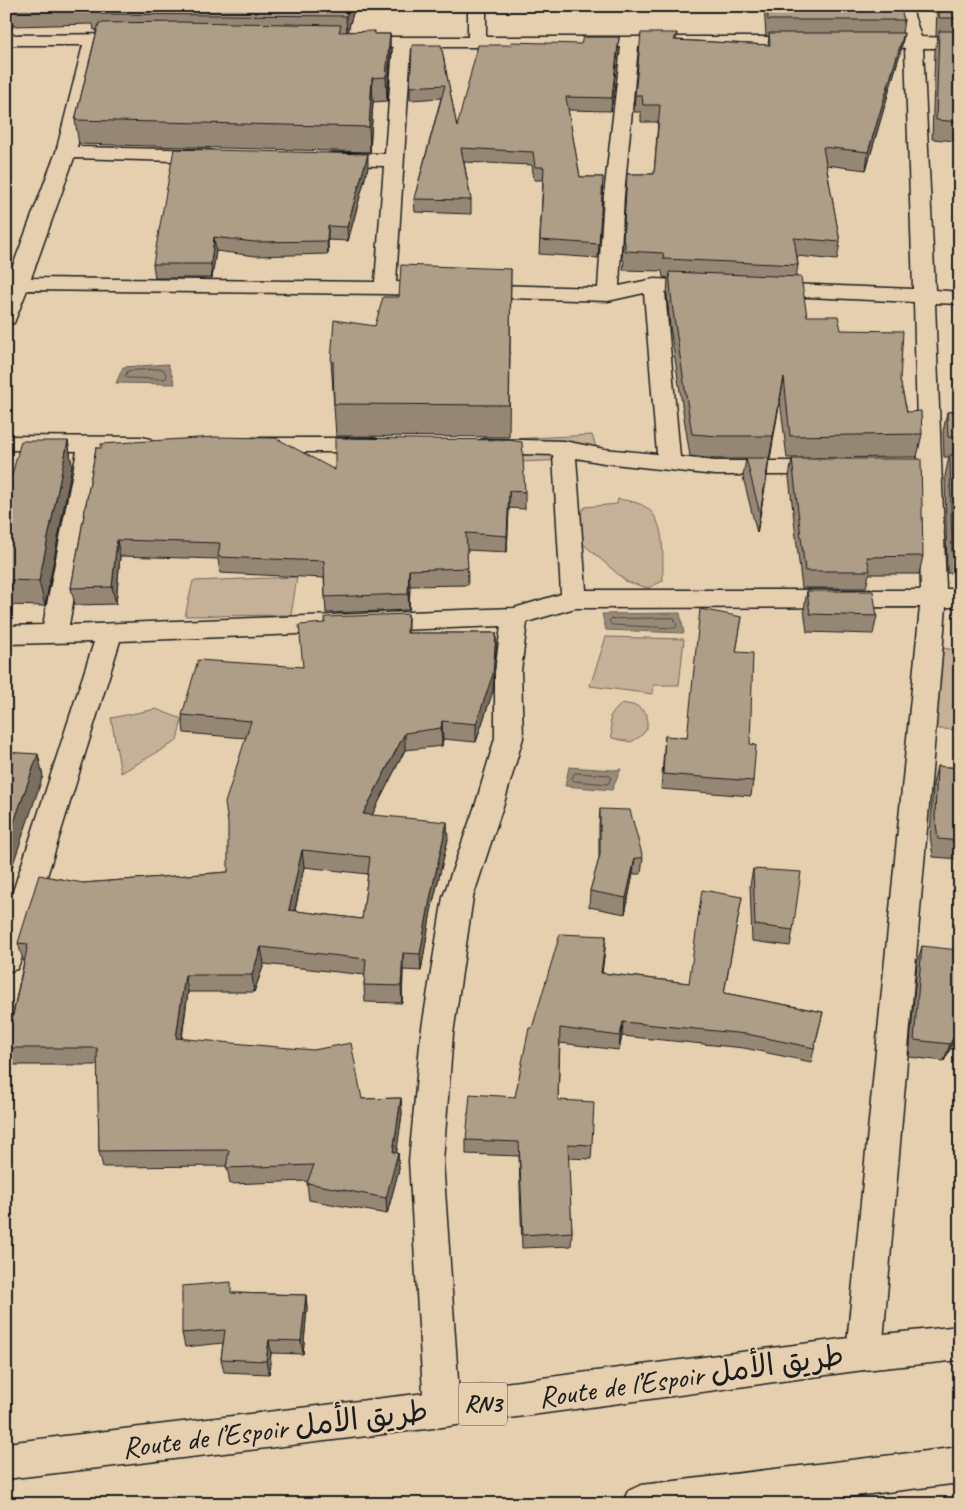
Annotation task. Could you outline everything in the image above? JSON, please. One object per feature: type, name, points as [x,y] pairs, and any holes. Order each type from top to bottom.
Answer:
[{"type":"main road","points":[[477,6],[477,42]]},
{"type":"main road","points":[[864,1352],[934,598],[925,296],[914,42],[902,6]]},
{"type":"main road","points":[[6,318],[66,152],[93,39]]},
{"type":"main road","points":[[6,40],[148,39]]},
{"type":"main road","points":[[333,42],[826,42]]},
{"type":"main road","points":[[608,295],[614,195],[630,42]]},
{"type":"main road","points":[[875,42],[960,43]]},
{"type":"main road","points":[[385,288],[402,43]]},
{"type":"main road","points":[[66,152],[225,156]]},
{"type":"main road","points":[[314,158],[394,160]]},
{"type":"main road","points":[[17,284],[385,288],[608,295],[654,285],[960,298]]},
{"type":"main road","points":[[654,285],[669,463]]},
{"type":"main road","points":[[6,443],[167,444]]},
{"type":"main road","points":[[54,634],[90,444]]},
{"type":"main road","points":[[234,445],[395,445]]},
{"type":"main road","points":[[461,446],[564,448],[715,468],[852,468]]},
{"type":"main road","points":[[564,448],[574,599]]},
{"type":"main road","points":[[6,635],[110,633],[515,616],[574,599],[960,598]]},
{"type":"main road","points":[[442,1410],[426,1161],[437,1034],[458,897],[490,803],[509,738],[508,671],[515,616]]},
{"type":"main road","points":[[6,960],[110,633]]},
{"type":"main road","name":"Route de l’Espoir طريق الأمل","points":[[6,1461],[442,1410],[864,1352],[960,1343]]},
{"type":"main road","points":[[641,1504],[960,1465]]},
{"type":"shaded area","points":[[592,435],[600,459],[518,462],[489,440]]},
{"type":"shaded area","points":[[618,499],[635,502],[647,508],[654,515],[659,525],[663,547],[663,581],[648,588],[627,582],[582,543],[572,525],[585,507],[617,504]]},
{"type":"shaded area","points":[[297,577],[291,615],[185,616],[193,581]]},
{"type":"shaded area","points":[[606,637],[684,639],[679,685],[654,685],[653,694],[590,686]]},
{"type":"shaded area","points":[[929,647],[960,650],[960,730],[923,728]]},
{"type":"shaded area","points":[[622,703],[637,706],[647,714],[647,729],[641,736],[631,742],[612,738],[610,716]]},
{"type":"shaded area","points":[[156,709],[182,719],[177,741],[121,773],[111,718]]},
{"type":"water","points":[[168,364],[175,384],[116,383],[123,367]]},
{"type":"water","points":[[680,613],[684,633],[606,630],[602,614]]},
{"type":"water","points":[[569,767],[621,769],[612,790],[565,786]]},
{"type":"building","points":[[6,6],[75,6],[10,8],[6,11]]},
{"type":"building","points":[[93,6],[349,6],[346,16],[101,14],[102,11],[91,11]]},
{"type":"building","points":[[767,6],[900,6],[904,20],[768,20]]},
{"type":"building","points":[[940,6],[960,6],[960,18],[939,18]]},
{"type":"building","points":[[181,22],[341,25],[339,32],[375,31],[374,34],[390,34],[386,77],[372,78],[369,127],[75,120],[99,23]]},
{"type":"building","points":[[939,31],[960,31],[960,122],[936,120]]},
{"type":"building","points":[[641,33],[677,33],[674,40],[770,45],[769,33],[904,33],[868,152],[823,147],[840,242],[794,238],[798,265],[664,259],[663,253],[625,251],[625,242],[623,241],[627,174],[654,174],[660,105],[643,105],[642,95],[635,95]]},
{"type":"building","points":[[583,37],[619,37],[612,98],[566,97],[580,177],[603,177],[599,244],[540,240],[544,167],[535,167],[533,152],[461,148],[471,200],[414,199],[445,85],[410,87],[412,45],[441,45],[457,127],[478,45],[511,45],[511,42],[581,44]]},
{"type":"building","points":[[174,149],[368,154],[347,227],[328,226],[327,241],[254,242],[214,237],[211,264],[153,264]]},
{"type":"building","points":[[401,265],[511,269],[509,405],[334,404],[333,361],[331,361],[334,320],[375,326],[383,297],[399,297]]},
{"type":"building","points":[[669,272],[801,277],[807,316],[838,316],[841,330],[903,331],[900,380],[907,412],[921,411],[922,434],[790,436],[784,377],[773,436],[692,434],[672,304]]},
{"type":"building","points":[[960,411],[960,437],[948,437],[947,412]]},
{"type":"building","points":[[214,437],[276,438],[335,470],[335,438],[509,440],[522,442],[525,492],[509,491],[507,536],[466,533],[468,568],[409,570],[408,594],[325,597],[324,561],[218,557],[220,543],[117,540],[112,587],[71,588],[96,448],[101,448],[101,444]]},
{"type":"building","points":[[21,441],[68,441],[39,581],[6,580],[6,475],[12,475]]},
{"type":"building","points":[[960,454],[960,552],[952,552],[950,455]]},
{"type":"building","points":[[746,458],[769,458],[760,514]]},
{"type":"building","points":[[792,459],[921,459],[923,556],[867,557],[870,571],[805,571]]},
{"type":"building","points":[[807,591],[873,591],[877,616],[810,614]]},
{"type":"building","points":[[700,609],[742,617],[736,652],[753,653],[750,744],[756,745],[753,781],[663,774],[665,736],[687,738]]},
{"type":"building","points":[[408,614],[407,633],[496,633],[493,674],[476,724],[442,721],[441,728],[405,733],[363,814],[447,822],[420,954],[403,953],[401,986],[364,985],[366,959],[261,947],[252,975],[185,975],[176,1038],[313,1050],[351,1043],[362,1099],[401,1098],[393,1152],[398,1153],[386,1198],[307,1183],[314,1165],[226,1168],[229,1150],[99,1151],[97,1048],[6,1048],[28,944],[18,943],[39,875],[83,883],[228,872],[228,823],[225,803],[251,721],[182,715],[198,660],[303,667],[299,625],[325,623],[325,617]],"holes":[[[302,850],[370,857],[362,919],[289,910]]]},
{"type":"building","points":[[6,752],[38,754],[6,845]]},
{"type":"building","points":[[937,766],[960,768],[960,841],[938,839],[935,817]]},
{"type":"building","points":[[600,809],[630,810],[643,858],[635,858],[626,898],[590,891],[600,855]]},
{"type":"building","points":[[753,869],[801,872],[793,930],[755,925]]},
{"type":"building","points":[[702,890],[742,897],[724,993],[823,1012],[814,1048],[747,1034],[623,1022],[620,1036],[560,1028],[558,1100],[594,1102],[592,1145],[568,1144],[572,1232],[523,1235],[519,1142],[466,1140],[470,1094],[515,1097],[529,1028],[532,1028],[560,934],[606,936],[601,973],[689,983]]},
{"type":"building","points":[[922,946],[958,950],[960,1033],[956,1032],[950,1044],[914,1040]]},
{"type":"building","points":[[231,1282],[231,1293],[306,1295],[301,1341],[269,1340],[266,1361],[221,1359],[225,1330],[182,1333],[182,1286]]}]
